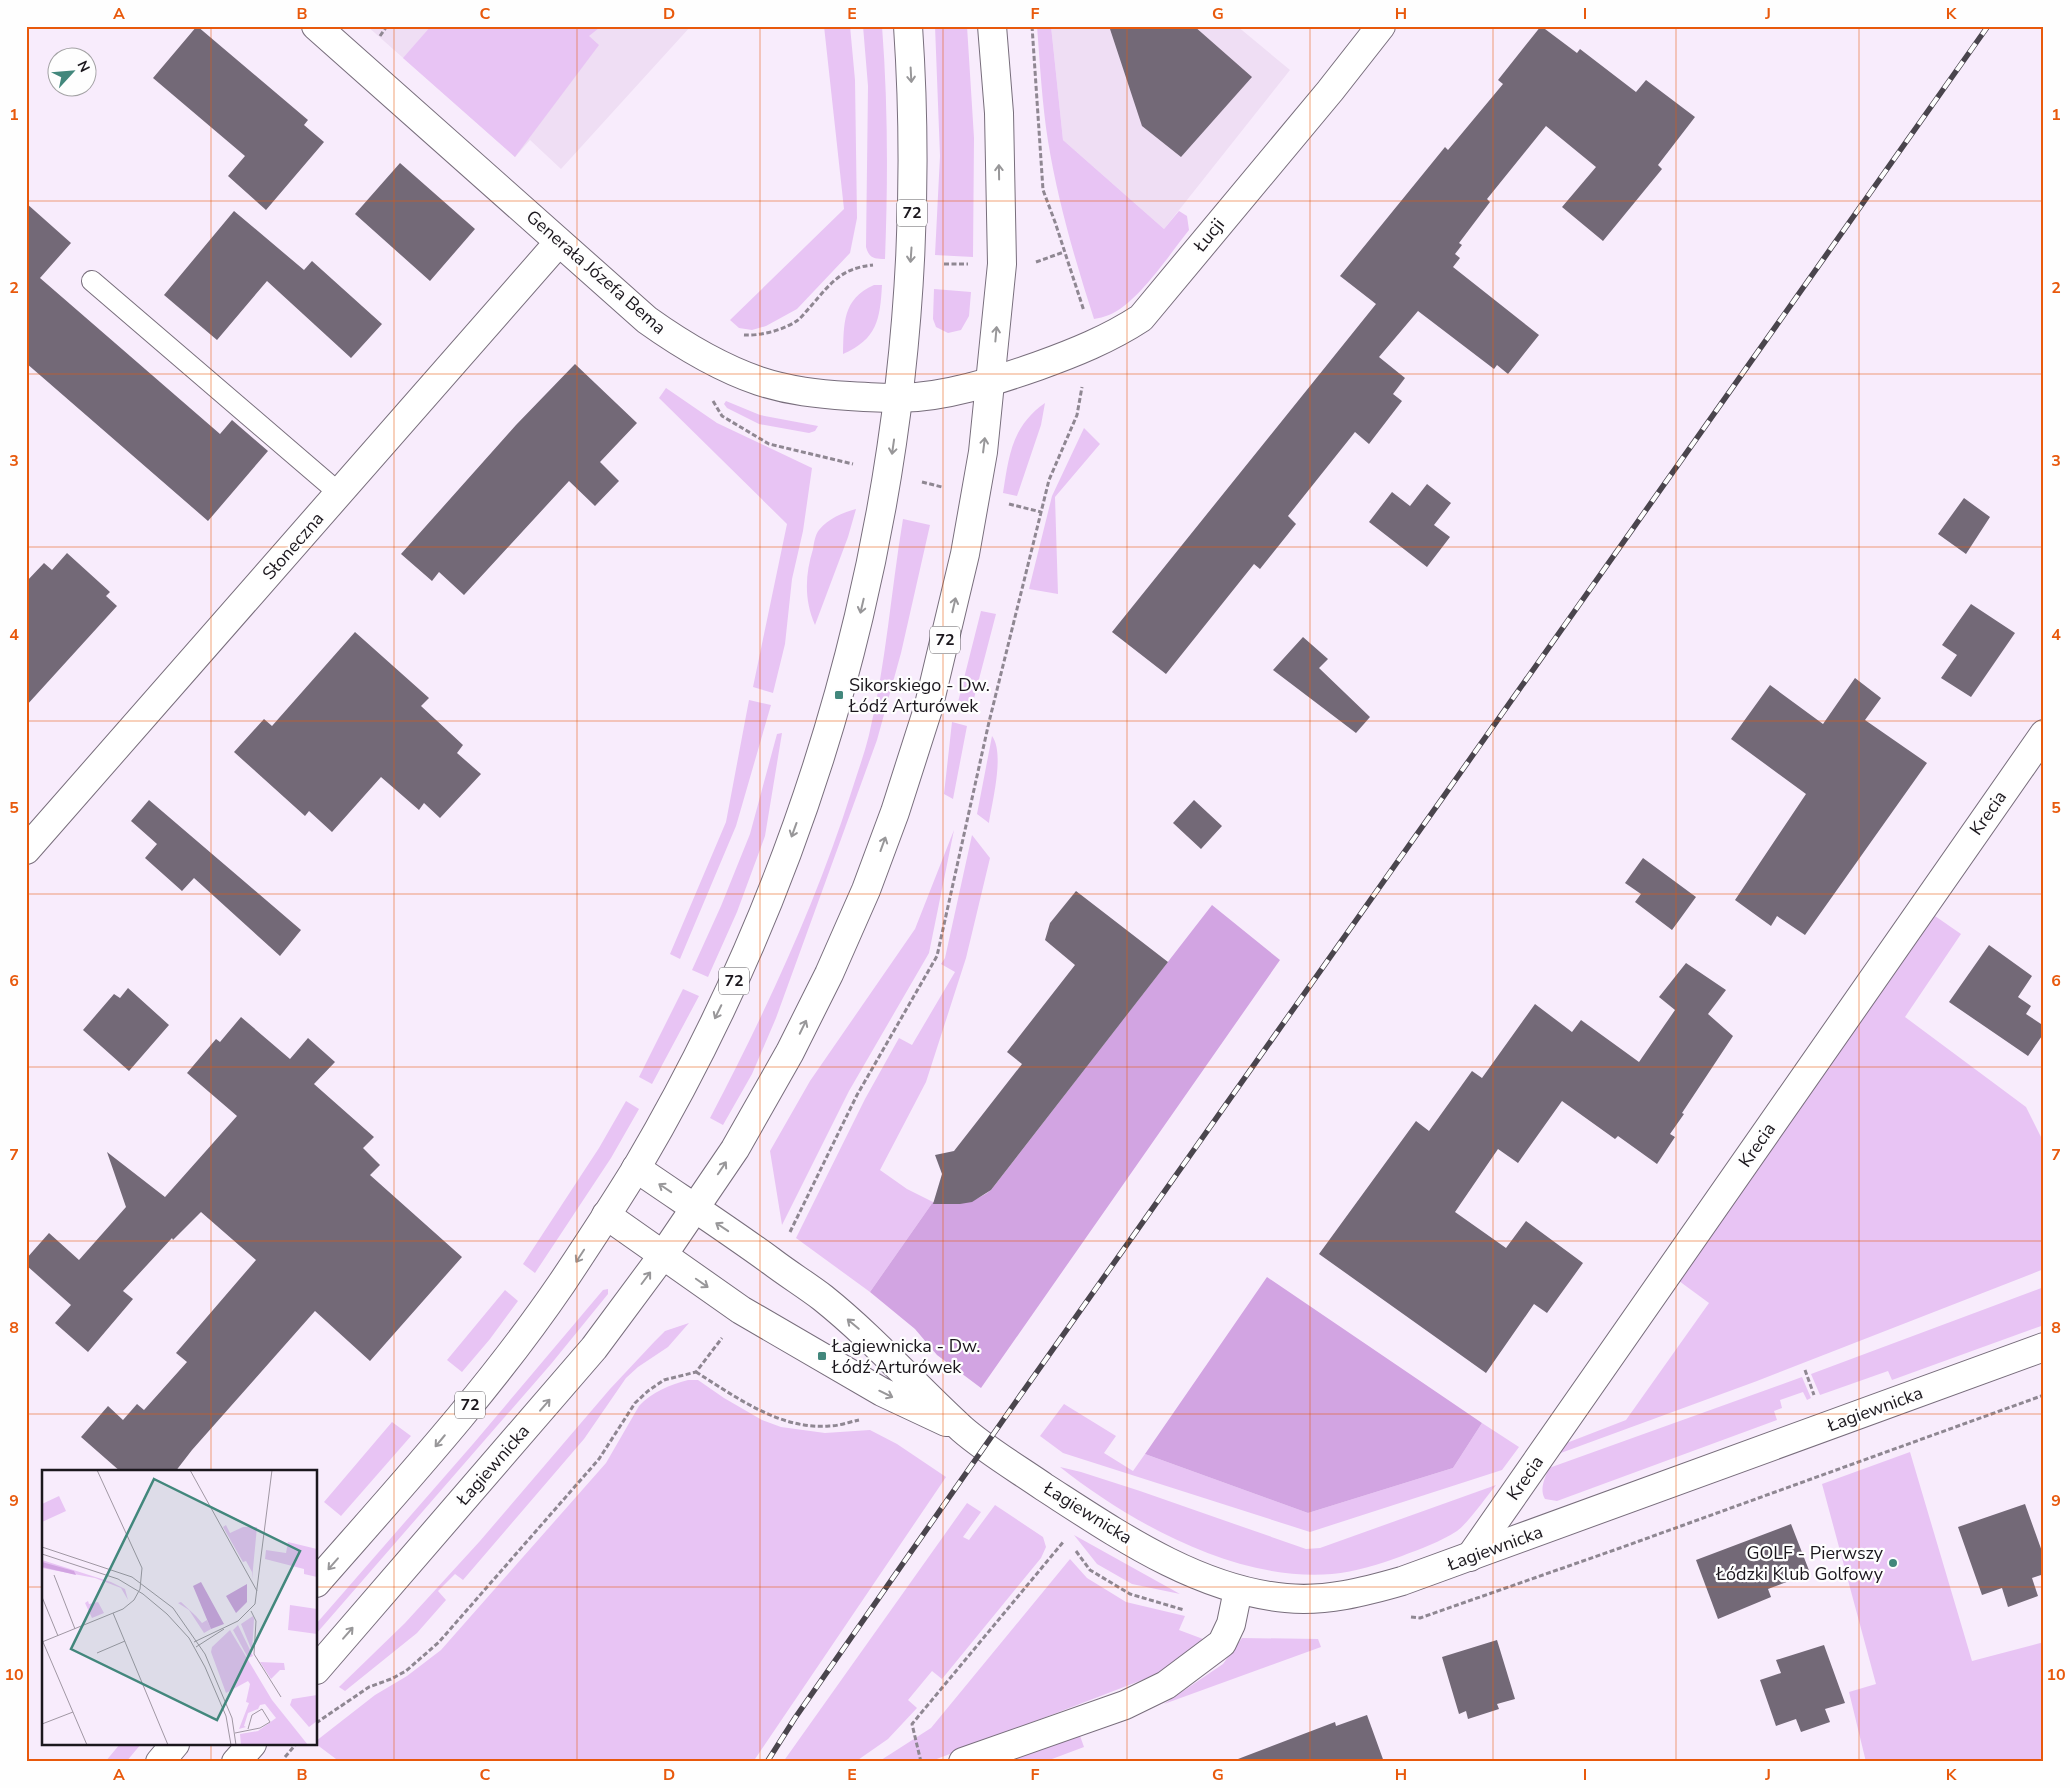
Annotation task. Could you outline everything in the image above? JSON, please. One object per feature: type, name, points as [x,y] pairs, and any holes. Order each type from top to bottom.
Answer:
[{"type":"street","name":"Generała Józefa Bema","points":[[316,26],[646,320],[697,352],[734,371],[784,388],[830,395],[919,397],[991,382]]},
{"type":"street","name":"72","points":[[318,1581],[470,1405],[534,1322],[606,1215],[636,1168],[682,1084],[732,984],[768,902],[811,784],[839,694],[862,607],[885,496],[899,398],[912,245],[914,133],[908,26]]},
{"type":"street","name":"72","points":[[695,1208],[735,1149],[790,1052],[849,931],[895,812],[928,709],[954,605],[978,488],[991,382],[1002,264],[998,113],[992,26]]},
{"type":"street","name":"Łucji","points":[[991,382],[1066,356],[1103,340],[1141,318],[1324,98],[1381,26]]},
{"type":"street","name":"Słoneczna","points":[[26,850],[559,242]]},
{"type":"street","name":"Krecia","points":[[1470,1557],[2044,734]]},
{"type":"street","name":"Łagiewnicka","points":[[636,1168],[822,1298],[872,1340],[964,1430],[1030,1477],[1125,1537],[1193,1573],[1238,1590],[1286,1598],[1330,1597],[1380,1587],[1470,1557],[2044,1347]]},
{"type":"street","name":"Łagiewnicka","points":[[318,1668],[594,1348],[663,1255],[695,1208]]},
{"type":"street","name":"Łagiewnicka","points":[[606,1215],[741,1310],[882,1392],[964,1430]]},
{"type":"street","points":[[963,1762],[1125,1704],[1166,1685],[1222,1643],[1231,1624],[1238,1590]]},
{"type":"street","points":[[160,1762],[173,1746]]},
{"type":"street","points":[[236,1762],[250,1746]]},
{"type":"lane","points":[[92,281],[339,493]]},
{"type":"path","points":[[1032,26],[1043,190],[1056,222],[1064,252],[1086,314]]},
{"type":"path","points":[[1031,263],[1064,252]]},
{"type":"path","points":[[854,465],[769,444],[722,416],[708,391],[697,352],[738,335],[754,336],[791,324],[800,319],[832,283],[850,269],[882,264]]},
{"type":"path","points":[[940,264],[976,264]]},
{"type":"path","points":[[786,1240],[857,1095],[937,956],[985,740],[1048,480],[1076,415],[1083,381]]},
{"type":"path","points":[[1006,503],[1041,512]]},
{"type":"path","points":[[318,1722],[369,1687],[406,1671],[439,1642],[599,1459],[635,1403],[664,1380],[696,1372],[728,1330]]},
{"type":"path","points":[[1805,1370],[1815,1397]]},
{"type":"path","points":[[696,1372],[766,1414],[801,1425],[829,1426],[866,1419]]},
{"type":"path","points":[[1405,1617],[1420,1618],[2044,1395]]},
{"type":"path","points":[[921,1762],[912,1724],[1065,1541]]},
{"type":"path","points":[[282,1762],[294,1746]]},
{"type":"shaded area","points":[[367,26],[691,26],[561,169],[530,140],[515,157]]},
{"type":"shaded area","points":[[431,26],[597,26],[599,28],[589,36],[599,45],[515,157],[403,58]]},
{"type":"shaded area","points":[[824,26],[850,26],[855,80],[857,218],[850,253],[797,309],[766,326],[752,330],[739,328],[730,320],[844,209]]},
{"type":"shaded area","points":[[863,26],[882,26],[887,142],[885,259],[873,257],[869,254],[866,247],[868,86]]},
{"type":"shaded area","points":[[935,26],[967,26],[974,138],[973,257],[935,255],[940,156]]},
{"type":"shaded area","points":[[1037,26],[1051,26],[1063,140],[1164,229],[1179,211],[1187,216],[1189,230],[1141,290],[1120,309],[1109,315],[1094,319],[1068,231],[1052,164],[1044,112]]},
{"type":"shaded area","points":[[1051,26],[1237,26],[1290,70],[1164,229],[1063,140]]},
{"type":"shaded area","points":[[874,285],[882,285],[880,308],[874,327],[870,335],[863,342],[843,354],[845,323],[850,305],[856,297]]},
{"type":"shaded area","points":[[934,289],[971,292],[969,316],[961,330],[948,333],[936,327],[933,319]]},
{"type":"shaded area","points":[[666,388],[717,423],[812,468],[803,531],[792,579],[785,644],[773,693],[753,687],[787,524],[659,398]]},
{"type":"shaded area","points":[[726,401],[760,415],[818,426],[815,431],[809,433],[759,424],[727,408],[724,404]]},
{"type":"shaded area","points":[[1045,403],[1041,425],[1017,496],[1003,493],[1007,466],[1014,442],[1025,421]]},
{"type":"shaded area","points":[[1084,428],[1100,444],[1055,497],[1058,594],[1029,589],[1052,496]]},
{"type":"shaded area","points":[[856,509],[848,537],[815,625],[807,597],[807,578],[816,537],[819,530],[831,519]]},
{"type":"shaded area","points":[[903,519],[930,525],[901,653],[877,740],[776,1018],[752,1074],[723,1125],[710,1118],[769,999],[805,918],[837,835],[865,750],[880,681]]},
{"type":"shaded area","points":[[981,611],[996,614],[972,706],[958,702]]},
{"type":"shaded area","points":[[749,700],[771,705],[736,826],[680,959],[670,954],[726,822]]},
{"type":"shaded area","points":[[952,722],[967,726],[953,799],[944,794]]},
{"type":"shaded area","points":[[782,733],[765,836],[737,912],[708,977],[692,970],[721,906],[750,834],[777,734]]},
{"type":"shaded area","points":[[992,736],[996,744],[998,765],[989,823],[977,814]]},
{"type":"shaded area","points":[[954,830],[929,953],[849,1091],[782,1225],[770,1151],[810,1081],[915,929]]},
{"type":"shaded area","points":[[972,835],[990,858],[966,958],[926,1082],[880,1170],[907,1189],[933,1202],[870,1292],[796,1238],[865,1099],[899,1038],[912,1045],[955,972],[941,964],[945,958]]},
{"type":"shaded area","points":[[1212,905],[1280,960],[981,1388],[937,1355],[915,1329],[870,1292],[933,1202],[964,1203],[991,1190]]},
{"type":"shaded area","points":[[1935,916],[1961,934],[1905,1017],[2026,1107],[2044,1143],[2044,1269],[1757,1381],[1558,1454],[1564,1444],[1626,1420],[1709,1303],[1679,1281]]},
{"type":"shaded area","points":[[683,989],[699,996],[652,1084],[639,1077]]},
{"type":"shaded area","points":[[626,1101],[639,1109],[611,1158],[535,1273],[523,1264],[599,1148]]},
{"type":"shaded area","points":[[1267,1277],[1482,1423],[1453,1468],[1308,1513],[1145,1454]]},
{"type":"shaded area","points":[[2044,1287],[2044,1325],[1892,1380],[1888,1371],[1820,1395],[1811,1374]]},
{"type":"shaded area","points":[[608,1289],[608,1294],[551,1364],[318,1632],[318,1622],[473,1444],[603,1290]]},
{"type":"shaded area","points":[[505,1290],[518,1301],[490,1339],[462,1372],[447,1360]]},
{"type":"shaded area","points":[[689,1323],[668,1347],[638,1367],[626,1378],[584,1439],[463,1580],[455,1574],[438,1591],[446,1600],[417,1633],[345,1691],[339,1687],[405,1623],[480,1541],[610,1389],[655,1341],[665,1331]]},
{"type":"shaded area","points":[[1802,1377],[1811,1398],[1807,1400],[1803,1392],[1780,1400],[1782,1408],[1774,1411],[1777,1420],[1557,1501],[1545,1499],[1543,1495],[1544,1480],[1549,1468]]},
{"type":"shaded area","points":[[688,1380],[698,1380],[762,1420],[781,1427],[825,1433],[870,1430],[897,1444],[946,1477],[753,1762],[340,1762],[318,1746],[318,1739],[375,1695],[407,1676],[441,1650],[606,1463],[639,1406],[649,1397],[674,1384]]},
{"type":"shaded area","points":[[1064,1404],[1116,1436],[1104,1453],[1133,1471],[1145,1454],[1308,1513],[1453,1468],[1482,1423],[1519,1447],[1502,1470],[1310,1532],[1063,1453],[1040,1436]]},
{"type":"shaded area","points":[[392,1422],[411,1436],[341,1516],[324,1502]]},
{"type":"shaded area","name":"GOLF - Pierwszy Łódzki Klub Golfowy","points":[[1910,1452],[1972,1661],[2044,1642],[2044,1762],[1866,1762],[1849,1692],[1876,1684],[1822,1484]]},
{"type":"shaded area","points":[[1060,1467],[1140,1491],[1306,1549],[1320,1548],[1496,1485],[1462,1527],[1437,1542],[1394,1559],[1358,1570],[1332,1574],[1296,1574],[1260,1569],[1224,1559],[1188,1545],[1120,1509]]},
{"type":"shaded area","points":[[967,1503],[981,1512],[963,1537],[969,1540],[995,1505],[1043,1537],[1046,1547],[1041,1558],[942,1679],[932,1671],[908,1700],[917,1708],[888,1739],[855,1762],[783,1762]]},
{"type":"shaded area","points":[[1074,1535],[1180,1594],[1132,1584],[1097,1564]]},
{"type":"shaded area","points":[[1070,1559],[1087,1578],[1126,1602],[1185,1616],[1179,1630],[1203,1639],[1195,1651],[1176,1667],[929,1762],[878,1762],[931,1728]]},
{"type":"shaded area","points":[[1242,1638],[1318,1639],[1321,1647],[1164,1704],[1223,1664]]},
{"type":"shaded area","points":[[1079,1733],[1084,1747],[1044,1762],[998,1762]]},
{"type":"shaded area","points":[[118,1746],[139,1746],[126,1762],[105,1762]]},
{"type":"building","points":[[197,26],[308,120],[304,125],[324,142],[266,210],[228,176],[245,156],[153,78]]},
{"type":"building","points":[[1109,26],[1194,26],[1252,77],[1181,157],[1142,126]]},
{"type":"building","points":[[1541,26],[1577,53],[1580,49],[1636,92],[1646,80],[1695,117],[1658,165],[1662,169],[1603,241],[1562,207],[1596,167],[1546,126],[1487,199],[1490,202],[1459,243],[1462,245],[1455,254],[1460,258],[1453,267],[1539,335],[1508,374],[1497,365],[1494,369],[1418,311],[1379,357],[1405,378],[1393,394],[1402,401],[1369,444],[1355,432],[1288,516],[1296,524],[1260,569],[1254,564],[1166,674],[1112,632],[1376,304],[1340,276],[1445,147],[1448,150],[1503,84],[1498,80]]},
{"type":"building","points":[[400,163],[475,229],[430,281],[355,214]]},
{"type":"building","points":[[26,203],[71,243],[40,278],[220,434],[232,420],[268,451],[208,521],[26,363]]},
{"type":"building","points":[[234,211],[304,270],[312,261],[382,324],[351,358],[267,281],[217,340],[164,295]]},
{"type":"building","points":[[575,364],[637,423],[600,462],[619,481],[595,506],[569,481],[464,595],[439,572],[432,581],[401,554],[516,425]]},
{"type":"building","points":[[1427,484],[1451,503],[1434,525],[1450,537],[1427,567],[1369,522],[1392,492],[1410,506]]},
{"type":"building","points":[[1964,498],[1990,517],[1966,554],[1938,534]]},
{"type":"building","points":[[67,553],[110,592],[106,596],[117,606],[26,706],[26,582],[44,563],[52,570]]},
{"type":"building","points":[[1971,604],[2015,633],[1971,697],[1941,678],[1957,655],[1942,645]]},
{"type":"building","points":[[355,632],[429,698],[421,706],[463,745],[457,753],[481,774],[440,818],[424,803],[419,810],[381,777],[332,832],[309,811],[305,816],[234,752],[264,719],[272,726]]},
{"type":"building","points":[[1303,637],[1328,659],[1319,668],[1370,717],[1356,733],[1273,670]]},
{"type":"building","points":[[1855,678],[1881,698],[1865,720],[1927,763],[1805,935],[1777,916],[1771,926],[1735,900],[1806,794],[1731,739],[1770,685],[1823,724]]},
{"type":"building","points":[[149,800],[301,930],[280,956],[194,878],[182,891],[145,858],[157,844],[131,821]]},
{"type":"building","points":[[1194,800],[1222,826],[1201,849],[1173,823]]},
{"type":"building","points":[[1643,858],[1696,897],[1672,930],[1635,902],[1641,894],[1625,883]]},
{"type":"building","points":[[1076,891],[1168,962],[991,1190],[972,1202],[933,1204],[942,1174],[935,1155],[954,1151],[1022,1064],[1007,1052],[1075,965],[1045,940],[1050,923]]},
{"type":"building","points":[[1989,945],[2032,976],[2018,997],[2031,1006],[2026,1014],[2044,1026],[2044,1033],[2028,1056],[1949,1002]]},
{"type":"building","points":[[1686,963],[1726,990],[1708,1014],[1733,1036],[1682,1113],[1684,1114],[1670,1134],[1675,1137],[1657,1164],[1618,1136],[1615,1139],[1562,1101],[1518,1163],[1498,1149],[1455,1212],[1506,1248],[1526,1221],[1583,1263],[1547,1313],[1534,1304],[1486,1373],[1319,1254],[1416,1121],[1429,1131],[1472,1071],[1482,1078],[1535,1004],[1572,1032],[1581,1020],[1639,1062],[1675,1010],[1659,997]]},
{"type":"building","points":[[128,988],[169,1025],[129,1071],[83,1030],[114,994],[120,998]]},
{"type":"building","points":[[241,1017],[290,1059],[308,1038],[335,1062],[314,1084],[374,1137],[363,1148],[380,1165],[370,1175],[462,1257],[370,1361],[315,1311],[177,1470],[119,1470],[81,1437],[108,1406],[123,1420],[137,1404],[144,1410],[187,1362],[176,1353],[256,1260],[201,1212],[173,1240],[172,1238],[123,1291],[133,1299],[88,1352],[55,1323],[71,1305],[26,1265],[26,1259],[49,1233],[79,1260],[126,1207],[107,1152],[165,1197],[237,1116],[187,1073],[216,1039],[220,1042]]},
{"type":"building","points":[[2025,1504],[2044,1557],[2044,1574],[2032,1578],[2038,1596],[2008,1607],[2002,1588],[1982,1595],[1958,1527]]},
{"type":"building","points":[[1791,1524],[1810,1573],[1768,1589],[1771,1597],[1718,1619],[1696,1560]]},
{"type":"building","points":[[1497,1640],[1515,1699],[1497,1704],[1499,1709],[1468,1719],[1466,1711],[1459,1714],[1442,1657]]},
{"type":"building","points":[[1824,1645],[1845,1703],[1825,1709],[1830,1722],[1801,1732],[1796,1719],[1776,1726],[1760,1680],[1781,1673],[1776,1660]]},
{"type":"building","points":[[1367,1715],[1384,1762],[1238,1762],[1238,1759],[1335,1722],[1336,1726]]},
{"type":"railway","points":[[767,1762],[795,1718],[1015,1403],[1988,26]]},
{"type":"place","name":"Sikorskiego - Dw. Łódź Arturówek","points":[[839,695]]},
{"type":"place","name":"Łagiewnicka - Dw. Łódź Arturówek","points":[[822,1356]]},
{"type":"place","name":"GOLF - Pierwszy Łódzki Klub Golfowy","points":[[1893,1563]]}]
